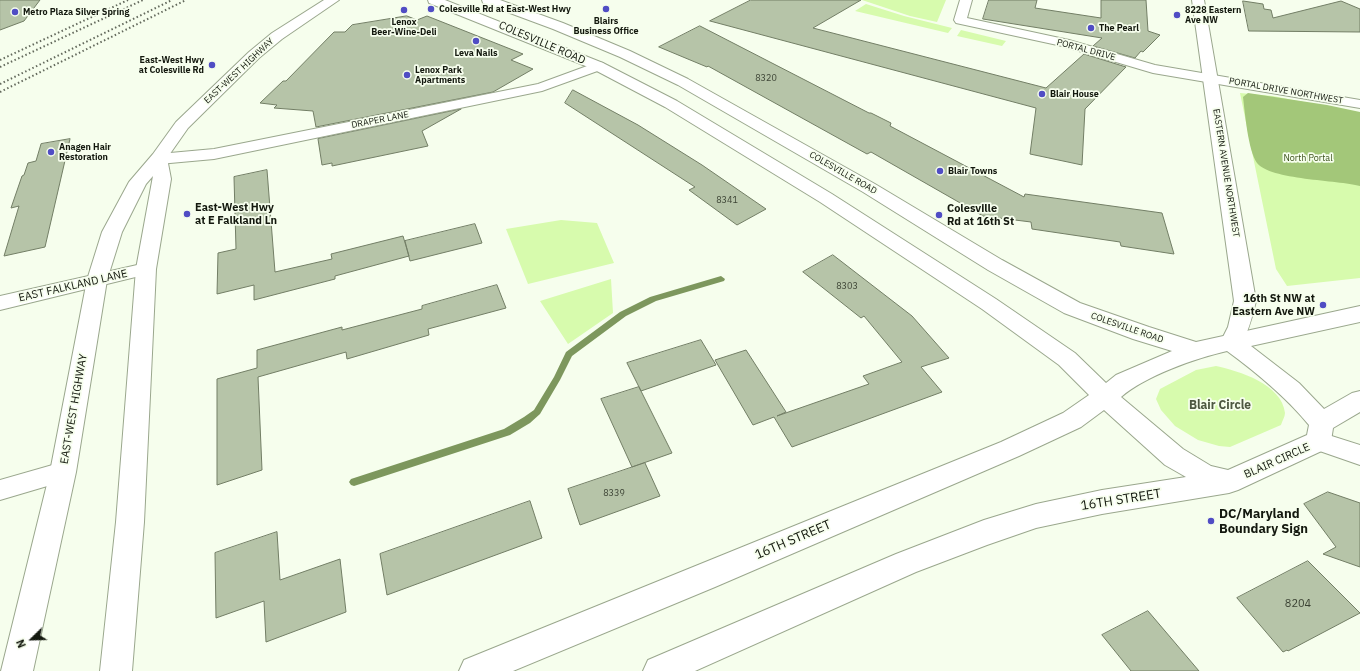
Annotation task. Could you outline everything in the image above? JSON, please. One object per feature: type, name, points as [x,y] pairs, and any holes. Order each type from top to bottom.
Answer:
[{"type":"main road","name":"EAST-WEST HIGHWAY","points":[[17,671],[63,472],[97,280],[112,232],[138,182],[159,159],[182,126],[254,56],[277,36],[333,0]]},
{"type":"main road","name":"COLESVILLE ROAD","points":[[434,0],[598,66],[671,104],[833,202],[989,304],[1067,359],[1105,397]]},
{"type":"main road","name":"COLESVILLE ROAD","points":[[488,0],[558,26],[683,82],[863,184],[995,265],[1072,308],[1141,333],[1196,350]]},
{"type":"main road","name":"EASTERN AVENUE NORTHWEST","points":[[1198,0],[1212,79],[1245,301],[1239,327],[1231,343]]},
{"type":"main road","points":[[116,671],[130,522],[146,269],[162,179],[159,159]]},
{"type":"main road","points":[[1229,482],[1204,475],[1174,457],[1105,397],[1124,381],[1196,350],[1360,314]]},
{"type":"main road","points":[[1231,343],[1290,388],[1306,404],[1320,432]]},
{"type":"main road","name":"16TH STREET","points":[[475,671],[1010,449],[1072,420],[1105,397]]},
{"type":"main road","name":"BLAIR CIRCLE","points":[[1229,482],[1320,432],[1360,400]]},
{"type":"main road","name":"16TH STREET","points":[[659,671],[906,563],[984,533],[1036,516],[1095,504],[1229,482]]},
{"type":"street","name":"PORTAL DRIVE","points":[[966,0],[960,20],[1065,43],[1153,69],[1212,79]]},
{"type":"street","name":"DRAPER LANE","points":[[159,159],[214,154],[542,87],[598,66]]},
{"type":"street","name":"PORTAL DRIVE NORTHWEST","points":[[1212,79],[1360,104]]},
{"type":"street","name":"EAST FALKLAND LANE","points":[[0,303],[146,269]]},
{"type":"street","points":[[1320,432],[1360,455]]},
{"type":"street","points":[[0,490],[63,472]]},
{"type":"green space","points":[[862,0],[946,0],[937,22],[910,16]]},
{"type":"green space","points":[[866,4],[904,16],[952,28],[948,33],[855,11]]},
{"type":"green space","points":[[961,30],[1006,41],[1002,46],[957,36]]},
{"type":"green space","name":"North Portal","points":[[1240,93],[1273,96],[1360,113],[1360,278],[1287,286],[1276,269]]},
{"type":"green space","points":[[1248,93],[1327,105],[1360,112],[1360,186],[1305,179],[1275,173],[1264,169],[1257,163],[1249,141],[1243,97]]},
{"type":"green space","points":[[561,220],[597,223],[614,263],[528,284],[506,229]]},
{"type":"green space","points":[[611,279],[613,313],[568,344],[540,301]]},
{"type":"green space","name":"Blair Circle","points":[[1216,366],[1236,371],[1258,380],[1276,394],[1282,403],[1285,413],[1281,425],[1230,447],[1219,446],[1198,440],[1175,426],[1161,410],[1156,399],[1160,389],[1196,370]]},
{"type":"building","name":"Metro Plaza Silver Spring","points":[[0,0],[40,0],[24,21],[0,30]]},
{"type":"building","name":"Blair House","points":[[751,0],[861,0],[813,28],[1046,88],[1084,54],[1126,67],[1085,109],[1082,165],[1030,154],[1036,108],[710,21]]},
{"type":"building","name":"The Pearl","points":[[989,0],[1037,0],[1035,8],[1101,18],[1101,0],[1146,0],[1148,31],[1160,35],[1135,58],[1093,46],[1102,38],[983,19]]},
{"type":"building","points":[[1243,1],[1263,4],[1264,9],[1271,10],[1273,18],[1341,1],[1360,9],[1360,32],[1249,31]]},
{"type":"building","name":"Lenox Park Apartments","points":[[407,16],[417,20],[427,16],[523,54],[511,60],[533,69],[493,92],[316,127],[313,111],[274,108],[277,105],[260,103],[283,81],[286,81],[334,32],[345,32],[352,25]]},
{"type":"building","name":"Blair Towns","points":[[700,26],[891,123],[890,126],[1024,197],[1025,194],[1162,213],[1174,254],[1121,246],[1120,242],[1032,229],[1031,222],[983,216],[871,152],[867,154],[708,66],[707,67],[659,47]]},
{"type":"building","points":[[573,90],[638,125],[702,165],[766,209],[737,225],[689,190],[695,187],[565,103]]},
{"type":"building","points":[[461,109],[422,131],[428,146],[332,166],[332,163],[322,165],[318,139]]},
{"type":"building","points":[[70,139],[45,247],[4,256],[19,206],[11,208],[28,163],[36,161],[41,144]]},
{"type":"building","points":[[267,170],[275,272],[332,259],[331,254],[403,236],[409,256],[335,276],[335,279],[254,300],[254,285],[217,294],[218,253],[236,249],[234,177]]},
{"type":"building","points":[[475,224],[482,243],[410,261],[405,241]]},
{"type":"building","points":[[833,255],[912,316],[949,358],[921,367],[942,392],[792,447],[774,417],[753,425],[715,360],[746,350],[786,412],[777,416],[869,384],[863,376],[902,362],[864,316],[861,318],[803,272]]},
{"type":"building","points":[[497,285],[506,308],[428,329],[429,335],[347,359],[346,352],[258,377],[262,470],[217,485],[217,379],[257,368],[257,350],[342,327],[342,330],[422,309],[422,306]]},
{"type":"building","points":[[701,340],[716,365],[641,391],[627,363]]},
{"type":"building","points":[[639,387],[672,453],[632,467],[601,399]]},
{"type":"building","points":[[645,463],[660,496],[580,525],[568,489]]},
{"type":"building","points":[[1328,492],[1360,503],[1360,567],[1323,554],[1336,547],[1304,504]]},
{"type":"building","points":[[530,501],[542,538],[387,595],[380,554]]},
{"type":"building","points":[[277,532],[280,580],[340,559],[346,612],[266,642],[264,601],[216,618],[215,553]]},
{"type":"building","points":[[1308,561],[1360,613],[1288,651],[1283,652],[1237,598]]},
{"type":"building","points":[[1148,611],[1199,671],[1131,671],[1102,635]]},
{"type":"waterway","points":[[354,482],[507,432],[537,412],[569,354],[623,314],[653,299],[721,279]]},
{"type":"railway","points":[[0,60],[128,0]]},
{"type":"railway","points":[[0,67],[143,0]]},
{"type":"railway","points":[[0,84],[172,0]]},
{"type":"railway","points":[[0,92],[186,0]]},
{"type":"place","name":"Colesville Rd at East-West Hwy","points":[[431,9]]},
{"type":"place","name":"Blairs Business Office","points":[[606,9]]},
{"type":"place","name":"Lenox Beer-Wine-Deli","points":[[404,10]]},
{"type":"place","name":"Metro Plaza Silver Spring","points":[[15,12]]},
{"type":"place","name":"8228 Eastern Ave NW","points":[[1177,15]]},
{"type":"place","name":"The Pearl","points":[[1091,28]]},
{"type":"place","name":"Leva Nails","points":[[476,41]]},
{"type":"place","name":"East-West Hwy at Colesville Rd","points":[[212,65]]},
{"type":"place","name":"Lenox Park Apartments","points":[[407,75]]},
{"type":"place","name":"Blair House","points":[[1042,94]]},
{"type":"place","name":"Anagen Hair Restoration","points":[[51,152]]},
{"type":"place","name":"Blair Towns","points":[[940,171]]},
{"type":"place","name":"East-West Hwy at E Falkland Ln","points":[[187,214]]},
{"type":"place","name":"Colesville Rd at 16th St","points":[[939,215]]},
{"type":"place","name":"16th St NW at Eastern Ave NW","points":[[1323,305]]},
{"type":"place","name":"DC/Maryland Boundary Sign","points":[[1211,521]]},
{"type":"district","name":"Blair Circle","points":[[1220,406]]}]
